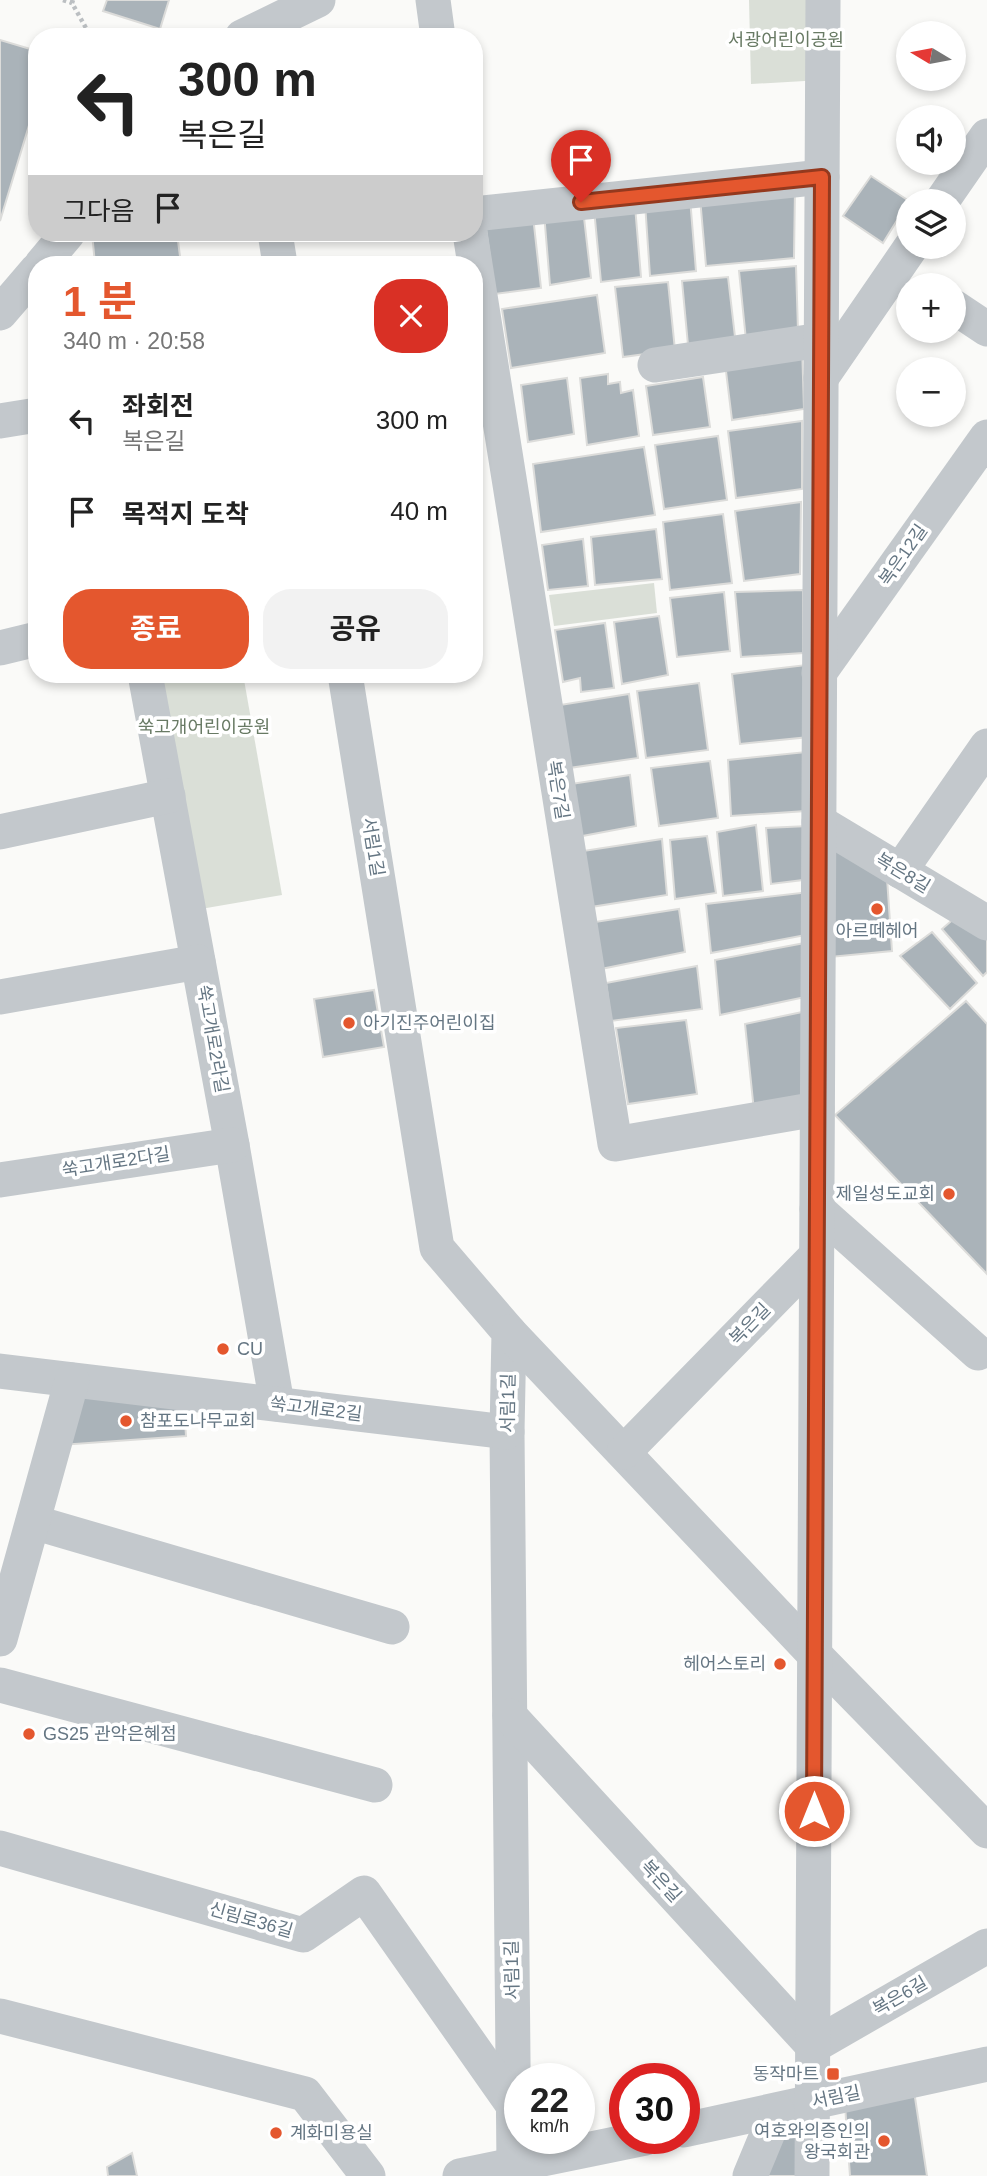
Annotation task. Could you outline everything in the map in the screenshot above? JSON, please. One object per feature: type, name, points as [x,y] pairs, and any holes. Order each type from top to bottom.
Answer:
[{"type":"street","points":[[260,28],[318,0]]},
{"type":"street","points":[[433,0],[438,28]]},
{"type":"street","points":[[812,2176],[823,0]]},
{"type":"street","points":[[950,189],[987,136]]},
{"type":"street","points":[[483,213],[822,177]]},
{"type":"street","points":[[48,256],[61,242]]},
{"type":"street","points":[[821,379],[910,267]]},
{"type":"street","points":[[0,313],[28,280]]},
{"type":"street","points":[[966,315],[987,329]]},
{"type":"street","points":[[655,365],[821,340]]},
{"type":"street","name":"복은7길","points":[[483,367],[615,1144],[817,1109]]},
{"type":"street","points":[[0,421],[28,416]]},
{"type":"street","name":"복은12길","points":[[819,673],[987,437]]},
{"type":"street","points":[[0,648],[28,641]]},
{"type":"street","name":"쑥고개로2라길","points":[[147,683],[277,1404]]},
{"type":"street","name":"서림1길","points":[[346,683],[436,1248],[509,1332],[507,1432],[513,2063]]},
{"type":"street","points":[[900,871],[987,746]]},
{"type":"street","points":[[0,832],[168,796]]},
{"type":"street","name":"복은8길","points":[[819,822],[987,923]]},
{"type":"street","points":[[0,996],[198,962]]},
{"type":"street","name":"쑥고개로2다길","points":[[0,1180],[232,1145]]},
{"type":"street","points":[[817,1209],[978,1353]]},
{"type":"street","name":"복은길","points":[[624,1452],[816,1256]]},
{"type":"street","points":[[509,1332],[814,1654],[987,1831]]},
{"type":"street","name":"쑥고개로2길","points":[[0,1371],[507,1432]]},
{"type":"street","points":[[0,1639],[8,1580],[33,1522],[72,1380]]},
{"type":"street","points":[[33,1522],[392,1626]]},
{"type":"street","points":[[0,1685],[375,1785]]},
{"type":"street","name":"복은길","points":[[510,1716],[813,2046]]},
{"type":"street","name":"신림로36길","points":[[0,1848],[303,1935],[364,1893],[504,2092]]},
{"type":"street","name":"복은6길","points":[[813,2046],[987,1946]]},
{"type":"street","points":[[0,2016],[305,2094],[368,2176]]},
{"type":"street","name":"서림길","points":[[700,2127],[987,2064]]},
{"type":"street","points":[[750,2176],[778,2111]]},
{"type":"street","points":[[460,2176],[609,2146]]},
{"type":"street","name":"서림1길","points":[[514,2154],[514,2166]]},
{"type":"path","points":[[63,0],[73,2],[86,28]]},
{"type":"green space","name":"서광어린이공원","points":[[749,0],[823,0],[822,80],[751,84]]},
{"type":"green space","points":[[654,583],[657,613],[554,626],[549,595]]},
{"type":"green space","name":"쑥고개어린이공원","points":[[147,683],[245,683],[282,895],[189,911]]},
{"type":"building","points":[[107,0],[169,0],[160,28],[103,11]]},
{"type":"building","points":[[0,40],[28,48],[28,129],[0,221]]},
{"type":"building","points":[[871,176],[896,192],[896,222],[883,243],[843,216]]},
{"type":"building","points":[[795,188],[794,258],[706,266],[700,198]]},
{"type":"building","points":[[690,198],[696,271],[650,276],[645,203]]},
{"type":"building","points":[[635,206],[641,277],[601,282],[594,209]]},
{"type":"building","points":[[583,209],[591,278],[550,285],[544,213]]},
{"type":"building","points":[[533,216],[541,288],[495,294],[485,222]]},
{"type":"building","points":[[93,242],[178,242],[180,256],[94,256]]},
{"type":"building","points":[[796,266],[798,331],[746,340],[739,271]]},
{"type":"building","points":[[728,277],[735,337],[688,345],[682,281]]},
{"type":"building","points":[[668,282],[675,350],[623,357],[615,287]]},
{"type":"building","points":[[597,295],[605,353],[511,368],[502,309]]},
{"type":"building","points":[[802,346],[804,409],[732,420],[725,363]]},
{"type":"building","points":[[608,374],[608,384],[620,382],[621,393],[633,390],[639,436],[587,445],[580,378]]},
{"type":"building","points":[[703,377],[710,427],[653,435],[646,386]]},
{"type":"building","points":[[567,378],[574,434],[528,442],[521,385]]},
{"type":"building","points":[[802,421],[802,489],[736,498],[728,431]]},
{"type":"building","points":[[718,436],[727,500],[664,509],[655,445]]},
{"type":"building","points":[[644,447],[655,515],[541,532],[533,464]]},
{"type":"building","points":[[801,502],[800,574],[744,581],[735,511]]},
{"type":"building","points":[[723,514],[732,583],[670,590],[663,522]]},
{"type":"building","points":[[656,529],[662,579],[595,585],[591,537]]},
{"type":"building","points":[[583,539],[588,586],[548,590],[542,545]]},
{"type":"building","points":[[803,590],[803,653],[741,657],[735,592]]},
{"type":"building","points":[[724,592],[730,651],[677,657],[670,598]]},
{"type":"building","points":[[659,616],[668,675],[622,684],[614,622]]},
{"type":"building","points":[[605,623],[614,688],[581,692],[580,678],[563,682],[555,630]]},
{"type":"building","points":[[806,665],[809,737],[740,744],[732,674]]},
{"type":"building","points":[[699,683],[708,750],[646,758],[637,691]]},
{"type":"building","points":[[629,694],[638,758],[569,768],[560,705]]},
{"type":"building","points":[[806,752],[806,811],[731,816],[728,760]]},
{"type":"building","points":[[710,761],[718,818],[659,826],[651,768]]},
{"type":"building","points":[[630,775],[636,826],[577,837],[571,784]]},
{"type":"building","points":[[756,825],[763,891],[723,896],[717,832]]},
{"type":"building","points":[[808,826],[811,879],[771,884],[766,828]]},
{"type":"building","points":[[707,836],[716,893],[675,899],[670,840]]},
{"type":"building","points":[[662,839],[667,895],[591,907],[583,851]]},
{"type":"building","points":[[830,843],[887,878],[892,951],[830,957]]},
{"type":"building","points":[[809,892],[811,934],[711,953],[706,904]]},
{"type":"building","points":[[679,909],[685,952],[601,969],[595,922]]},
{"type":"building","points":[[958,915],[987,933],[987,972],[983,976],[942,929]]},
{"type":"building","points":[[932,932],[977,983],[950,1009],[900,956]]},
{"type":"building","points":[[810,942],[810,996],[720,1015],[715,960]]},
{"type":"building","points":[[697,966],[702,1009],[611,1021],[606,983]]},
{"type":"building","name":"아기진주어린이집","points":[[374,990],[384,1047],[323,1057],[314,999]]},
{"type":"building","name":"제일성도교회","points":[[966,1001],[987,1024],[987,1274],[835,1115]]},
{"type":"building","points":[[807,1011],[810,1100],[754,1111],[745,1024]]},
{"type":"building","points":[[686,1020],[697,1094],[628,1104],[616,1028]]},
{"type":"building","name":"참포도나무교회","points":[[77,1387],[184,1406],[186,1436],[61,1445]]},
{"type":"building","name":"여호와의증인의 왕국회관","points":[[914,2091],[927,2176],[850,2176],[845,2105]]},
{"type":"building","points":[[804,2123],[804,2176],[759,2176],[776,2129]]},
{"type":"building","points":[[132,2153],[137,2176],[108,2176],[107,2167]]},
{"type":"place","name":"아르떼헤어","points":[[877,909]]},
{"type":"place","name":"아기진주어린이집","points":[[349,1023]]},
{"type":"place","name":"제일성도교회","points":[[949,1194]]},
{"type":"place","name":"CU","points":[[223,1349]]},
{"type":"place","name":"참포도나무교회","points":[[126,1421]]},
{"type":"place","name":"헤어스토리","points":[[780,1664]]},
{"type":"place","name":"GS25 관악은혜점","points":[[29,1734]]},
{"type":"place","name":"동작마트","points":[[833,2074]]},
{"type":"place","name":"계화미용실","points":[[276,2133]]},
{"type":"place","name":"여호와의증인의 왕국회관","points":[[884,2141]]},
{"type":"route","points":[[581,202],[822,177],[814,1811]]}]
